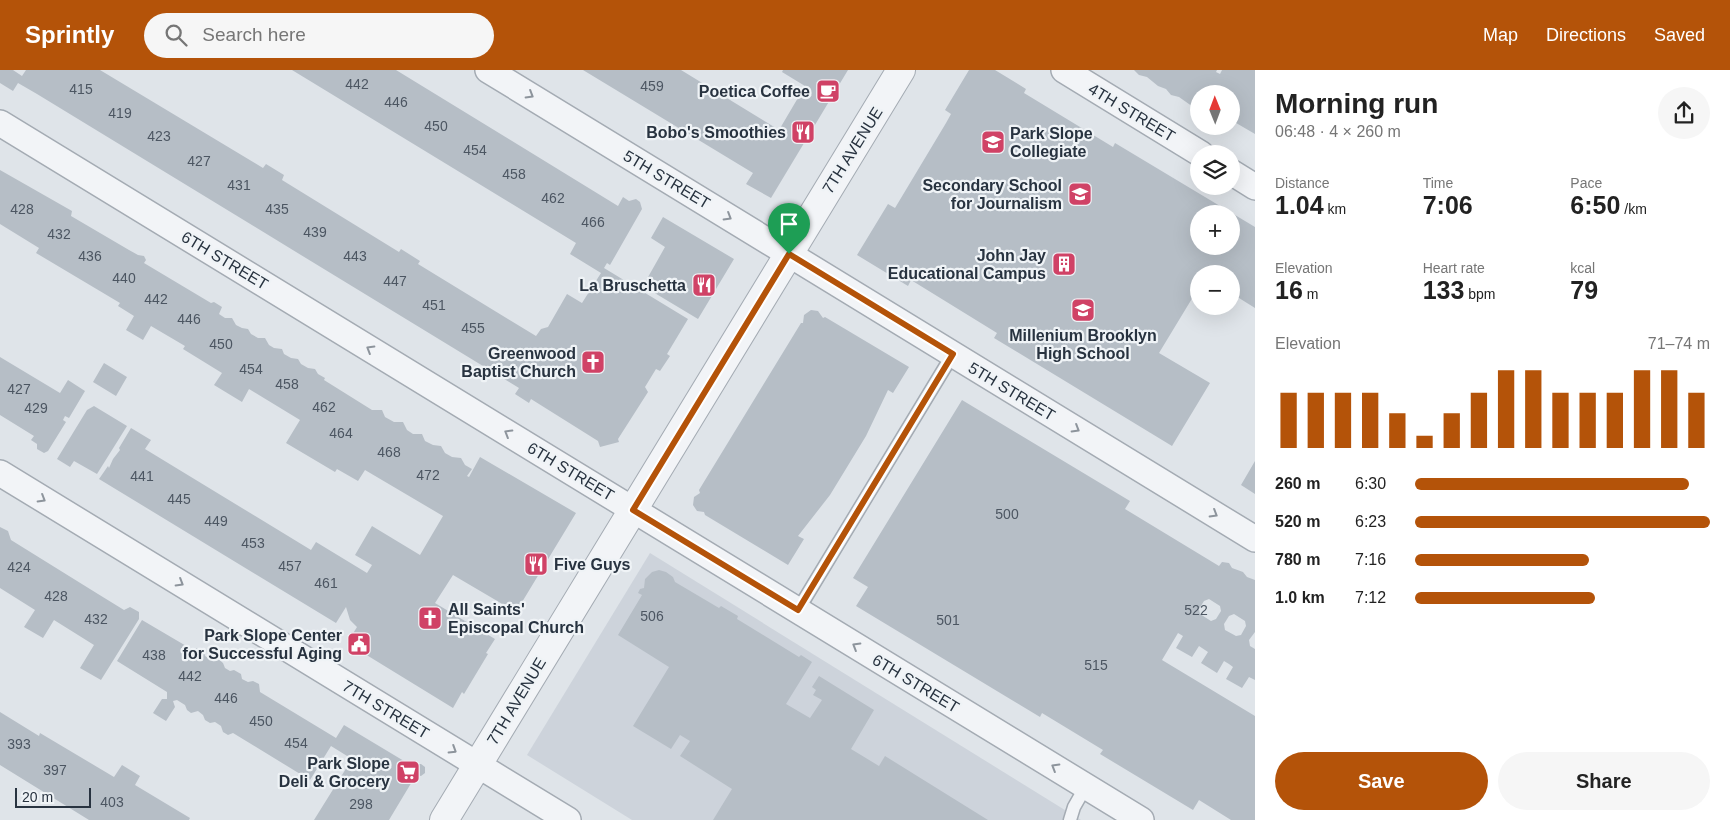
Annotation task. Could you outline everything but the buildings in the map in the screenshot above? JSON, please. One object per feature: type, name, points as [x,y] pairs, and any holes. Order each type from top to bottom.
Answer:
[{"type":"street","name":"5TH STREET","points":[[488,70],[1255,539]]},
{"type":"street","name":"7TH AVENUE","points":[[444,820],[901,70]]},
{"type":"street","name":"4TH STREET","points":[[1064,70],[1190,147]]},
{"type":"street","name":"6TH STREET","points":[[0,123],[1141,820]]},
{"type":"street","points":[[1240,178],[1255,187]]},
{"type":"street","name":"7TH STREET","points":[[0,473],[568,820]]},
{"type":"lane","points":[[798,610],[953,354]]},
{"type":"lane","points":[[1070,820],[1074,806],[1086,786]]},
{"type":"shaded area","points":[[650,553],[1081,820],[632,820],[527,755]]},
{"type":"place","name":"Poetica Coffee","points":[[828,91]]},
{"type":"place","name":"Bobo's Smoothies","points":[[803,132]]},
{"type":"place","name":"Park Slope Collegiate","points":[[993,142]]},
{"type":"place","name":"Secondary School for Journalism","points":[[1080,194]]},
{"type":"place","name":"John Jay Educational Campus","points":[[1064,264]]},
{"type":"place","name":"La Bruschetta","points":[[704,285]]},
{"type":"place","name":"Millenium Brooklyn High School","points":[[1083,310]]},
{"type":"place","name":"Greenwood Baptist Church","points":[[593,362]]},
{"type":"place","name":"Five Guys","points":[[536,564]]},
{"type":"place","name":"All Saints' Episcopal Church","points":[[430,618]]},
{"type":"place","name":"Park Slope Center for Successful Aging","points":[[359,644]]},
{"type":"place","name":"Park Slope Deli & Grocery","points":[[408,772]]},
{"type":"route","points":[[789,254],[953,354],[798,610],[633,510],[789,254]]}]
